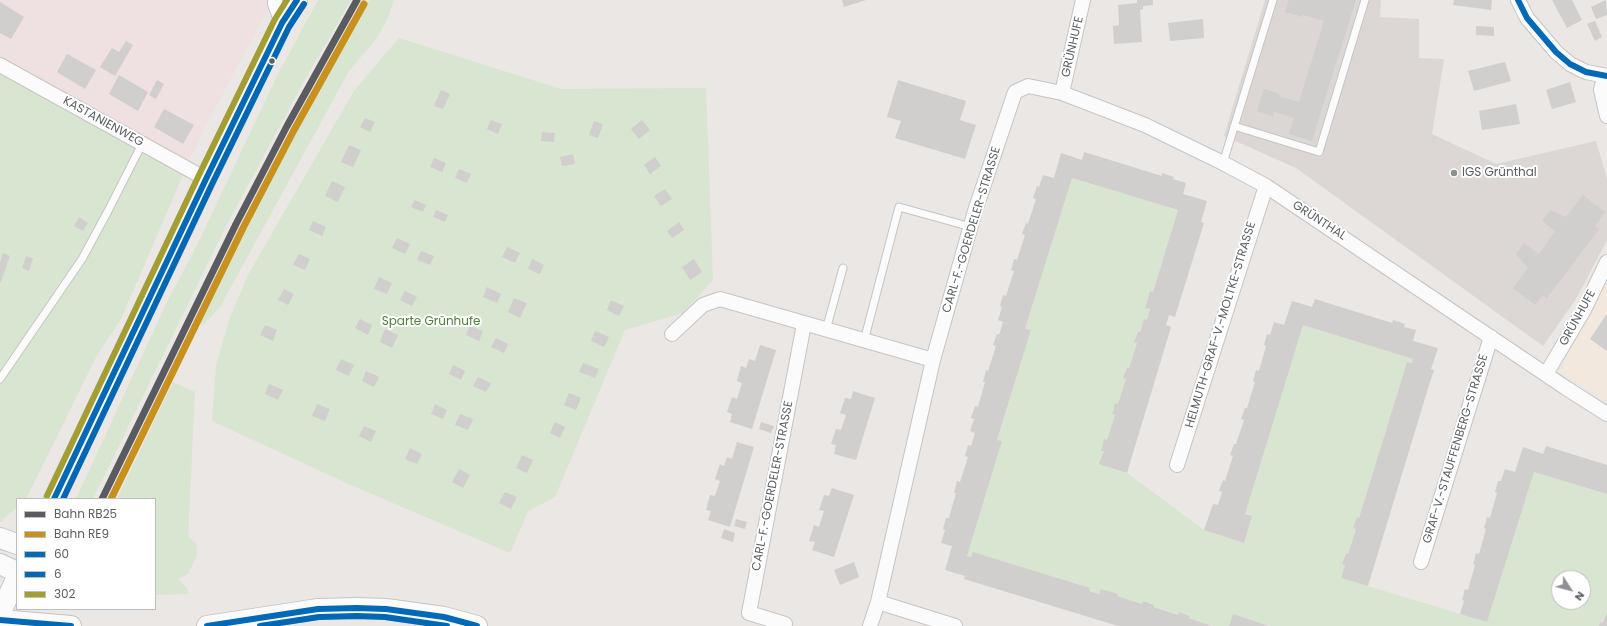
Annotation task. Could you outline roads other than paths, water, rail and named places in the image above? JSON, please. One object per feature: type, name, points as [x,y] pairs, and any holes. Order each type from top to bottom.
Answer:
[{"type":"main road","points":[[54,498],[282,23],[297,0]]},
{"type":"main road","points":[[0,538],[16,544]]},
{"type":"main road","points":[[0,564],[16,572]]},
{"type":"main road","points":[[0,614],[16,579]]},
{"type":"main road","points":[[207,626],[318,609],[357,608],[386,609],[444,617],[477,626]]},
{"type":"main road","points":[[0,620],[71,626]]},
{"type":"street","points":[[275,0],[282,23]]},
{"type":"street","name":"GRÜNHUFE","points":[[1062,93],[1083,0]]},
{"type":"street","points":[[1518,0],[1527,18],[1556,52],[1570,64],[1586,72],[1605,77],[1601,90],[1607,116]]},
{"type":"street","name":"KASTANIENWEG","points":[[0,65],[206,180]]},
{"type":"street","name":"GRÜNTHAL","points":[[1011,100],[1015,92],[1028,86],[1062,93],[1145,125],[1223,163],[1266,186],[1607,414]]},
{"type":"street","name":"CARL-F.-GOERDELER-STRASSE","points":[[870,626],[878,602],[933,360],[971,227],[1011,100]]},
{"type":"street","name":"HELMUTH-GRAF-V.-MOLTKE-STRASSE","points":[[1177,465],[1266,186]]},
{"type":"street","name":"GRÜNHUFE","points":[[1546,374],[1584,310],[1607,262]]},
{"type":"street","points":[[672,334],[703,305],[720,300],[933,360]]},
{"type":"street","name":"CARL-F.-GOERDELER-STRASSE","points":[[787,625],[749,613],[804,324]]},
{"type":"street","name":"GRAF-V.-STAUFFENBERG-STRASSE","points":[[1421,562],[1491,336]]},
{"type":"street","points":[[878,602],[955,626]]},
{"type":"lane","points":[[1223,163],[1273,0]]},
{"type":"lane","points":[[1234,126],[1319,152],[1365,0]]},
{"type":"lane","points":[[0,379],[82,260],[142,144]]},
{"type":"lane","points":[[864,340],[899,207],[971,227]]},
{"type":"lane","points":[[826,330],[843,268]]},
{"type":"rail line","name":"RB25","points":[[102,498],[236,224],[287,126],[357,0]]},
{"type":"rail line","name":"RE9","points":[[111,498],[243,228],[294,130],[364,4]]},
{"type":"place","name":"IGS Grünthal","points":[[1454,173]]},
{"type":"park label","name":"Sparte Grünhufe","points":[[431,322]]}]
